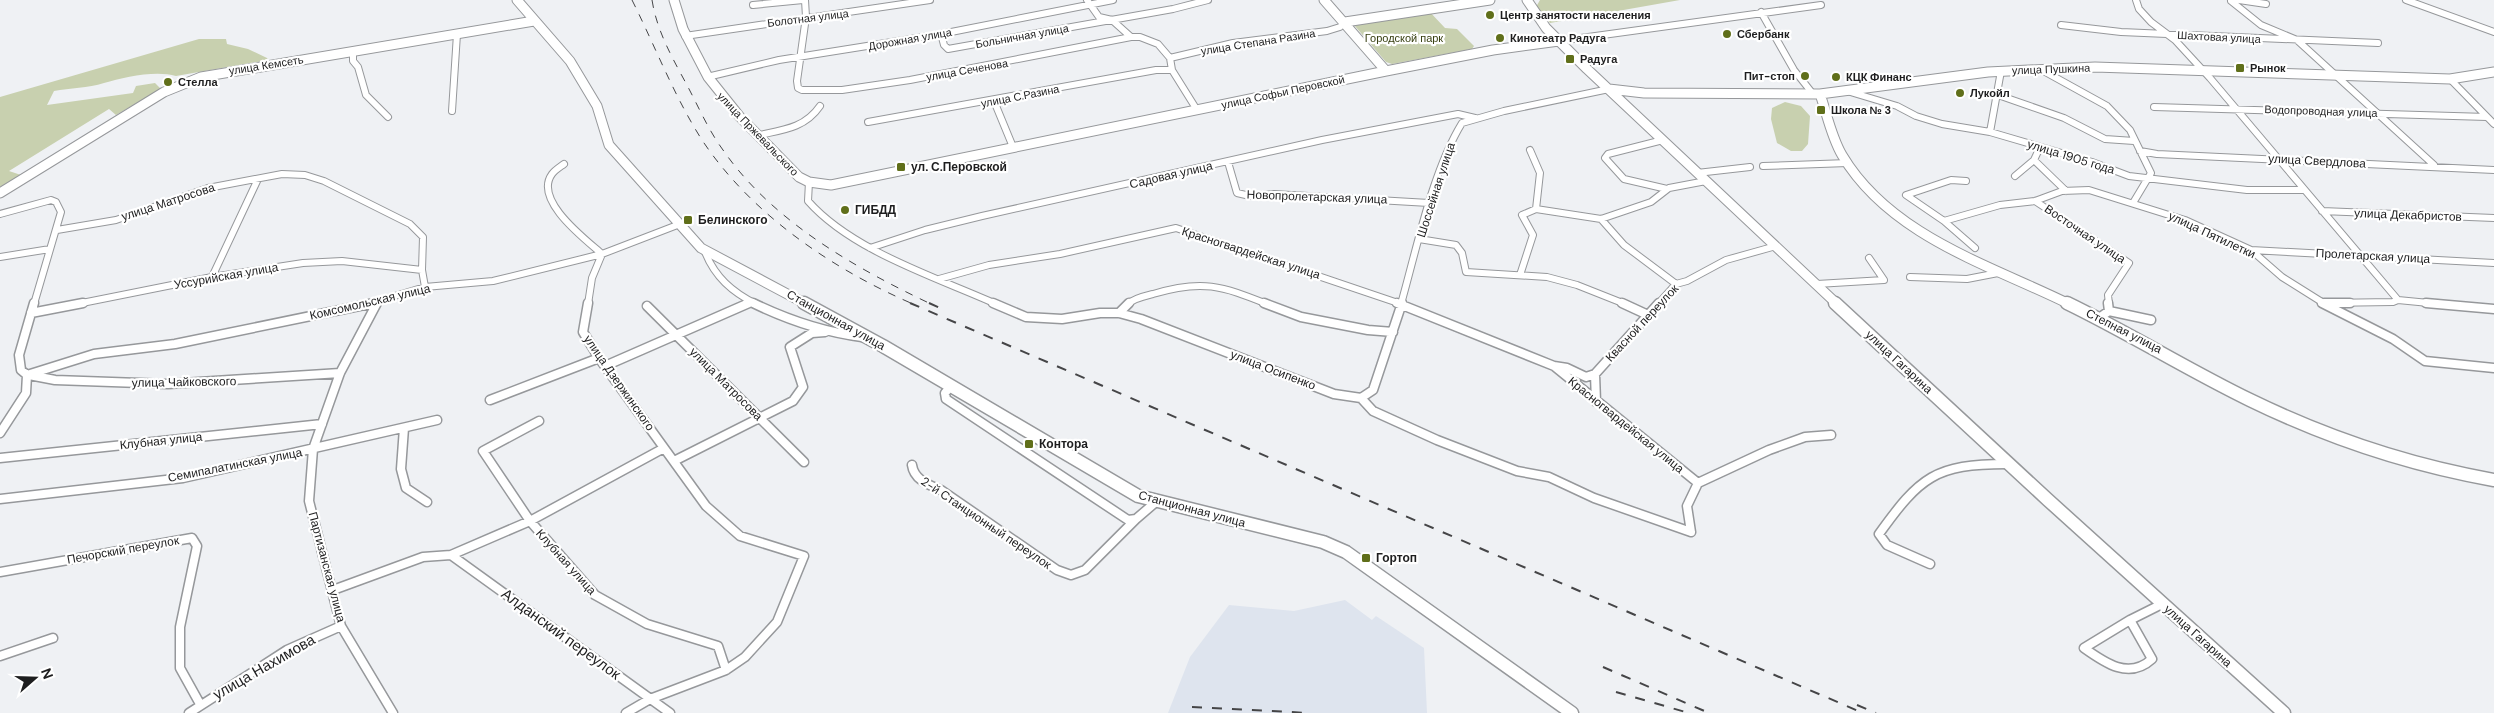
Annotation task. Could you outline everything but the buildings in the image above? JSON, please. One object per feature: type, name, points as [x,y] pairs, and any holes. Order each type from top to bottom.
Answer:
[{"type":"main road","points":[[517,0],[570,61],[597,106],[609,145],[703,250]]},
{"type":"main road","name":"улица Пржевальского","points":[[674,0],[685,36],[707,77],[726,102],[759,136],[799,177],[809,182]]},
{"type":"main road","points":[[1324,0],[1386,71]]},
{"type":"main road","points":[[1345,22],[1413,10],[1490,0]]},
{"type":"main road","name":"улица Гагарина","points":[[1527,0],[1533,12],[1559,41],[1702,177],[2008,464],[2284,713]]},
{"type":"main road","name":"улица Кемсеть","points":[[0,193],[99,131],[177,86],[227,71],[534,21]]},
{"type":"main road","name":"улица Софьи Перовской","points":[[809,182],[831,185],[1386,71],[1502,49],[1559,41]]},
{"type":"main road","name":"улица Пушкина","points":[[1609,89],[1644,93],[1817,94],[2038,68],[2201,70],[2450,79],[2492,74]]},
{"type":"main road","name":"Степная улица","points":[[1817,94],[1836,140],[1848,163],[1870,189],[1897,214],[1942,245],[1998,273],[2144,340],[2218,383],[2291,419],[2370,450],[2468,476],[2494,480]]},
{"type":"main road","name":"Станционная улица","points":[[703,250],[731,263],[951,386],[1138,496],[1323,542],[1346,552],[1572,713]]},
{"type":"street","points":[[753,5],[804,0],[806,17],[802,56]]},
{"type":"street","name":"Болотная улица","points":[[685,36],[806,17],[865,12],[927,0]]},
{"type":"street","name":"Дорожная улица","points":[[707,77],[802,56],[941,34],[1088,2],[1113,0]]},
{"type":"street","points":[[1088,2],[1099,17],[1112,20],[1173,9],[1208,0]]},
{"type":"street","points":[[2136,0],[2140,9],[2151,22],[2175,40],[2398,300]]},
{"type":"street","points":[[2266,4],[2237,0],[2231,1],[2261,25],[2297,40],[2434,165]]},
{"type":"street","points":[[2406,0],[2494,32]]},
{"type":"street","name":"улица Софьи Перовской","points":[[1559,41],[1821,5]]},
{"type":"street","points":[[1761,12],[1794,70],[1817,94]]},
{"type":"street","points":[[1112,20],[1131,38],[1140,37],[1158,44],[1170,58],[1172,70],[1197,110]]},
{"type":"street","name":"Больничная улица","points":[[941,34],[944,45],[948,49],[1112,20]]},
{"type":"street","name":"улица Степана Разина","points":[[1170,58],[1233,43],[1326,31],[1340,27],[1345,22]]},
{"type":"street","name":"Шахтовая улица","points":[[2061,25],[2121,32],[2378,43]]},
{"type":"street","points":[[452,111],[457,34]]},
{"type":"street","name":"улица Сеченова","points":[[802,56],[797,81],[798,88],[802,90],[842,90],[910,80],[1131,38]]},
{"type":"street","points":[[353,51],[352,60],[358,67],[366,95],[388,117]]},
{"type":"street","points":[[2038,68],[2107,106],[2130,130],[2151,172],[2133,203]]},
{"type":"street","name":"улица С.Разина","points":[[868,122],[994,101],[1156,70],[1172,70]]},
{"type":"street","points":[[1990,132],[2001,71]]},
{"type":"street","points":[[2450,79],[2494,124]]},
{"type":"street","name":"Шоссейная улица","points":[[1361,398],[1373,390],[1393,332],[1429,203],[1454,136],[1462,123],[1475,118],[1609,89]]},
{"type":"street","name":"улица 1905 года","points":[[1845,90],[1885,102],[1916,116],[1942,124],[1990,132],[2129,176],[2148,176],[2247,190],[2304,190]]},
{"type":"street","points":[[1998,95],[2064,118],[2105,139],[2134,141]]},
{"type":"street","points":[[994,101],[1013,147]]},
{"type":"street","points":[[759,136],[799,126],[813,119],[820,106]]},
{"type":"street","name":"Водопроводная улица","points":[[2154,106],[2487,117]]},
{"type":"street","name":"Садовая улица","points":[[870,248],[891,240],[971,219],[1228,162],[1434,118],[1458,114],[1475,118]]},
{"type":"street","points":[[1663,140],[1608,154],[1605,158],[1624,179],[1667,190]]},
{"type":"street","points":[[2015,176],[2034,160],[2040,147]]},
{"type":"street","points":[[1530,150],[1543,176],[1536,209]]},
{"type":"street","name":"улица Свердлова","points":[[2140,151],[2157,154],[2277,158],[2351,164],[2434,165],[2494,170]]},
{"type":"street","points":[[1944,221],[2000,205],[2036,201],[2064,191],[2034,160]]},
{"type":"street","name":"Новопролетарская улица","points":[[1228,162],[1237,193],[1250,196],[1274,194],[1429,203]]},
{"type":"street","points":[[1763,166],[1810,166],[1848,163]]},
{"type":"street","points":[[564,164],[553,170],[548,181],[552,205],[602,254]]},
{"type":"street","points":[[1520,275],[1533,235],[1522,215],[1536,209],[1601,219],[1605,216],[1651,202],[1667,190],[1702,177],[1750,167]]},
{"type":"street","name":"улица Матросова","points":[[57,230],[116,220],[150,210],[208,188],[282,174],[304,175],[324,181],[410,224],[422,238],[422,270],[425,287]]},
{"type":"street","points":[[212,277],[258,179]]},
{"type":"street","points":[[1966,181],[1951,180],[1906,195],[1944,221],[1974,248]]},
{"type":"street","name":"улица Осипенко","points":[[809,182],[808,201],[824,218],[870,248],[1026,317],[1062,319],[1100,313],[1119,313],[1141,319],[1334,394],[1361,398]]},
{"type":"street","name":"улица Пятилетки","points":[[2064,191],[2089,190],[2133,203],[2185,220],[2251,250],[2282,277],[2323,303],[2393,339],[2425,361],[2494,368]]},
{"type":"street","points":[[0,214],[54,201],[62,212],[19,355],[21,370],[27,375],[26,392],[0,432]]},
{"type":"street","name":"Восточная улица","points":[[2036,201],[2129,263],[2108,295],[2109,311]]},
{"type":"street","name":"улица Декабристов","points":[[2322,211],[2494,218]]},
{"type":"street","points":[[1601,219],[1606,227],[1646,263],[1676,284]]},
{"type":"street","name":"Комсомольская улица","points":[[27,375],[94,354],[174,344],[377,302],[425,287],[493,281],[602,254],[680,224]]},
{"type":"street","name":"Красногвардейская улица","points":[[938,279],[989,265],[1060,254],[1176,228],[1401,304],[1554,366],[1567,368],[1586,378],[1595,374]]},
{"type":"street","points":[[1419,239],[1456,245],[1462,253],[1466,272],[1483,276],[1520,275],[1556,279],[1592,290],[1648,315]]},
{"type":"street","name":"Квасной переулок","points":[[1595,374],[1676,284],[1688,281],[1726,260],[1776,246]]},
{"type":"street","points":[[0,257],[50,249]]},
{"type":"street","points":[[703,250],[706,262],[719,279],[750,302],[825,332]]},
{"type":"street","name":"Пролетарская улица","points":[[2251,250],[2494,263]]},
{"type":"street","name":"улица Дзержинского","points":[[602,254],[592,278],[584,332],[599,358],[706,506],[740,536],[804,556],[777,622],[746,657],[726,670]]},
{"type":"street","points":[[1817,284],[1884,280],[1869,258]]},
{"type":"street","name":"Уссурийская улица","points":[[31,313],[212,277],[303,263],[342,261],[422,270]]},
{"type":"street","points":[[1910,278],[1967,279],[1998,273]]},
{"type":"street","points":[[1119,313],[1131,301],[1163,291],[1206,284],[1232,290],[1301,317],[1315,318],[1368,330],[1393,332]]},
{"type":"street","points":[[2323,303],[2393,302],[2398,300],[2494,309]]},
{"type":"street","name":"Партизанская улица","points":[[377,302],[340,373],[313,449],[309,501],[341,626],[394,713]]},
{"type":"street","points":[[605,366],[750,302]]},
{"type":"street","name":"улица Матросова","points":[[647,306],[804,462]]},
{"type":"street","points":[[2099,318],[2109,311],[2151,320]]},
{"type":"street","points":[[674,461],[793,401],[803,387],[790,347],[812,333],[825,332],[864,337]]},
{"type":"street","points":[[490,400],[599,358]]},
{"type":"street","name":"Красногвардейская улица","points":[[1554,366],[1698,483]]},
{"type":"street","name":"улица Чайковского","points":[[27,375],[55,380],[168,384],[340,373]]},
{"type":"street","points":[[1595,374],[1596,402]]},
{"type":"street","points":[[951,386],[945,393],[946,398],[1128,520],[1136,519]]},
{"type":"street","points":[[1361,398],[1373,411],[1436,440],[1517,471],[1549,477],[1594,498],[1691,532],[1687,518],[1687,501],[1698,483],[1769,450],[1805,437],[1831,435]]},
{"type":"street","name":"Семипалатинская улица","points":[[0,499],[183,478],[437,420]]},
{"type":"street","name":"Клубная улица","points":[[539,421],[484,451],[530,522],[595,595],[647,624],[718,646],[726,670]]},
{"type":"street","name":"Клубная улица","points":[[0,458],[322,424]]},
{"type":"street","points":[[404,428],[401,468],[406,488],[427,502]]},
{"type":"street","points":[[333,590],[423,557],[451,555],[530,522],[664,448]]},
{"type":"street","points":[[1930,564],[1887,545],[1878,534],[1901,504],[1931,478],[1955,466],[2008,464]]},
{"type":"street","name":"2-й Станционный переулок","points":[[912,465],[912,469],[922,481],[940,490],[1056,570],[1071,574],[1086,570],[1136,519],[1157,501]]},
{"type":"street","name":"Печорский переулок","points":[[0,572],[192,538],[197,546],[180,627],[180,668],[200,704]]},
{"type":"street","name":"Алданский переулок","points":[[451,555],[670,713]]},
{"type":"street","points":[[2130,620],[2152,659],[2146,666],[2134,670],[2108,665],[2084,648],[2130,620],[2162,604]]},
{"type":"street","name":"улица Нахимова","points":[[189,713],[200,704],[288,650],[341,626]]},
{"type":"street","points":[[0,656],[53,638]]},
{"type":"street","points":[[626,713],[650,699],[726,670]]},
{"type":"shaded area","points":[[1345,600],[1372,620],[1376,616],[1424,648],[1427,713],[1168,713],[1190,657],[1229,605],[1294,611]]},
{"type":"green space","points":[[1540,0],[1680,0],[1550,23],[1536,7]]},
{"type":"green space","name":"Городской парк","points":[[1428,10],[1445,28],[1457,29],[1474,46],[1472,49],[1392,64],[1386,62],[1354,25],[1357,22]]},
{"type":"green space","points":[[199,39],[226,39],[227,44],[248,49],[268,60],[176,76],[168,74],[140,75],[92,86],[54,91],[47,105],[133,93],[136,86],[155,83],[161,89],[116,115],[109,109],[9,171],[21,175],[0,187],[0,97]]},
{"type":"green space","points":[[1785,102],[1801,106],[1810,116],[1808,144],[1802,151],[1791,151],[1777,143],[1771,119],[1772,108]]},
{"type":"railway","points":[[632,0],[692,123],[722,167],[744,192],[796,237],[824,256],[853,274],[913,304]]},
{"type":"railway","points":[[652,0],[654,12],[666,45],[704,119],[723,150],[743,176],[765,199],[817,240],[873,275],[931,304]]},
{"type":"railway","points":[[910,303],[1863,713]]},
{"type":"railway","points":[[929,303],[940,308]]},
{"type":"railway","points":[[1603,667],[1709,713]]},
{"type":"railway","points":[[1616,692],[1689,713]]},
{"type":"railway","points":[[1857,705],[1876,713]]},
{"type":"railway","points":[[1192,707],[1309,713]]},
{"type":"place","name":"Центр занятости населения","points":[[1490,15]]},
{"type":"place","name":"Сбербанк","points":[[1727,34]]},
{"type":"place","name":"Кинотеатр Радуга","points":[[1500,38]]},
{"type":"place","name":"Радуга","points":[[1570,59]]},
{"type":"place","name":"Рынок","points":[[2240,68]]},
{"type":"place","name":"Пит-стоп","points":[[1805,76]]},
{"type":"place","name":"КЦК Финанс","points":[[1836,77]]},
{"type":"place","name":"Стелла","points":[[168,82]]},
{"type":"place","name":"Лукойл","points":[[1960,93]]},
{"type":"place","name":"Школа № 3","points":[[1821,110]]},
{"type":"place","name":"ул. С.Перовской","points":[[901,167]]},
{"type":"place","name":"ГИБДД","points":[[845,210]]},
{"type":"place","name":"Белинского","points":[[688,220]]},
{"type":"place","name":"Контора","points":[[1029,444]]},
{"type":"place","name":"Гортоп","points":[[1366,558]]}]
